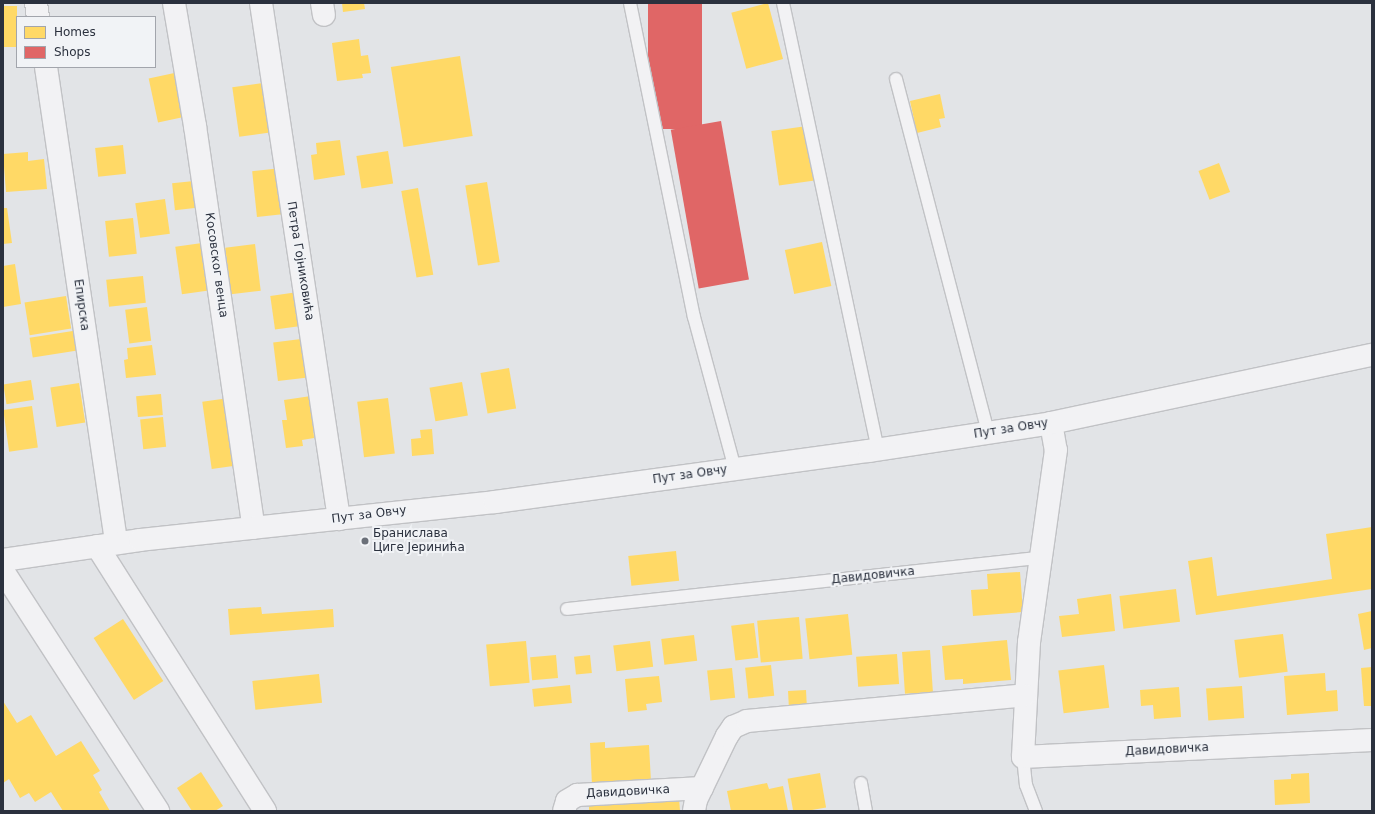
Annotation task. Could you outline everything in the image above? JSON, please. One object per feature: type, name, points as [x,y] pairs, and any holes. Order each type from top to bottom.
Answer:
[{"type":"street","points":[[36,3],[38,16]]},
{"type":"street","name":"Косовског венца","points":[[174,3],[196,134],[254,528]]},
{"type":"street","name":"Петра Гојниковића","points":[[261,3],[339,519]]},
{"type":"street","name":"Епирска","points":[[46,68],[107,544]]},
{"type":"street","name":"Пут за Овчу","points":[[3,560],[107,544],[495,502],[878,450],[1051,423],[1372,355]]},
{"type":"street","points":[[1023,757],[1025,695],[1040,558],[1056,450],[1051,423]]},
{"type":"street","points":[[107,544],[265,811]]},
{"type":"street","points":[[3,571],[158,811]]},
{"type":"street","points":[[694,811],[696,800],[733,727],[747,720],[1025,695]]},
{"type":"street","name":"Давидовичка","points":[[1023,757],[1372,740]]},
{"type":"street","name":"Давидовичка","points":[[564,811],[567,801],[577,795],[702,788]]},
{"type":"lane","points":[[630,3],[694,317],[735,469]]},
{"type":"lane","points":[[783,3],[878,450]]},
{"type":"lane","points":[[896,79],[988,433]]},
{"type":"lane","name":"Давидовичка","points":[[567,609],[1040,558]]},
{"type":"lane","points":[[1023,757],[1026,785],[1036,811]]},
{"type":"lane","points":[[861,783],[866,811]]},
{"type":"building: Homes","points":[[342,3],[364,3],[365,9],[343,12]]},
{"type":"building: Homes","points":[[768,3],[783,59],[746,69],[731,13]]},
{"type":"building: Homes","points":[[3,6],[17,6],[16,47],[3,47]]},
{"type":"building: Homes","points":[[359,39],[361,56],[368,55],[371,73],[362,74],[363,78],[337,81],[332,43]]},
{"type":"building: Homes","points":[[460,56],[473,136],[404,147],[391,67]]},
{"type":"building: Homes","points":[[179,72],[188,116],[158,122],[149,78]]},
{"type":"building: Homes","points":[[263,83],[270,133],[239,137],[232,87]]},
{"type":"building: Homes","points":[[940,94],[945,118],[939,119],[941,127],[917,133],[910,101]]},
{"type":"building: Homes","points":[[807,126],[815,180],[779,185],[771,131]]},
{"type":"building: Homes","points":[[340,140],[345,175],[314,180],[311,155],[317,154],[316,143]]},
{"type":"building: Homes","points":[[123,145],[126,174],[98,177],[95,148]]},
{"type":"building: Homes","points":[[388,151],[393,184],[362,189],[356,156]]},
{"type":"building: Homes","points":[[28,152],[28,161],[44,159],[47,189],[6,192],[3,154]]},
{"type":"building: Homes","points":[[1219,163],[1230,192],[1210,200],[1198,171]]},
{"type":"building: Homes","points":[[282,168],[287,214],[257,217],[252,171]]},
{"type":"building: Homes","points":[[194,181],[197,208],[175,210],[172,183]]},
{"type":"building: Homes","points":[[487,182],[500,262],[478,265],[465,185]]},
{"type":"building: Homes","points":[[418,188],[433,275],[417,278],[401,191]]},
{"type":"building: Homes","points":[[165,199],[170,234],[140,238],[135,203]]},
{"type":"building: Homes","points":[[3,208],[7,208],[12,243],[3,244]]},
{"type":"building: Homes","points":[[133,218],[137,254],[109,257],[105,221]]},
{"type":"building: Homes","points":[[822,242],[831,286],[794,294],[785,250]]},
{"type":"building: Homes","points":[[202,243],[209,291],[182,294],[175,247]]},
{"type":"building: Homes","points":[[255,244],[261,291],[231,294],[225,248]]},
{"type":"building: Homes","points":[[15,264],[21,304],[3,307],[3,266]]},
{"type":"building: Homes","points":[[143,276],[146,303],[109,307],[106,280]]},
{"type":"building: Homes","points":[[298,292],[303,326],[275,330],[270,296]]},
{"type":"building: Homes","points":[[66,296],[71,329],[30,335],[25,303]]},
{"type":"building: Homes","points":[[147,307],[151,341],[129,343],[125,310]]},
{"type":"building: Homes","points":[[79,330],[82,350],[33,358],[30,338]]},
{"type":"building: Homes","points":[[301,339],[306,378],[278,381],[273,342]]},
{"type":"building: Homes","points":[[152,345],[156,375],[126,378],[124,360],[128,359],[127,348]]},
{"type":"building: Homes","points":[[509,368],[516,408],[488,413],[480,373]]},
{"type":"building: Homes","points":[[31,380],[34,400],[6,404],[3,384]]},
{"type":"building: Homes","points":[[462,382],[468,415],[435,421],[430,388]]},
{"type":"building: Homes","points":[[79,383],[85,423],[57,427],[50,388]]},
{"type":"building: Homes","points":[[161,394],[163,415],[138,417],[136,396]]},
{"type":"building: Homes","points":[[311,396],[314,438],[302,440],[303,446],[286,448],[282,420],[287,420],[284,400]]},
{"type":"building: Homes","points":[[229,398],[238,465],[212,469],[202,402]]},
{"type":"building: Homes","points":[[388,398],[395,454],[364,457],[357,402]]},
{"type":"building: Homes","points":[[32,406],[38,448],[9,452],[3,410]]},
{"type":"building: Homes","points":[[163,417],[166,447],[143,449],[140,419]]},
{"type":"building: Homes","points":[[432,429],[434,454],[412,456],[411,439],[421,438],[420,430]]},
{"type":"building: Homes","points":[[1372,527],[1372,589],[1196,615],[1188,561],[1212,557],[1217,596],[1332,579],[1326,534]]},
{"type":"building: Homes","points":[[676,551],[679,581],[631,586],[628,556]]},
{"type":"building: Homes","points":[[1020,572],[1023,612],[973,616],[971,590],[988,589],[987,574]]},
{"type":"building: Homes","points":[[1176,589],[1180,622],[1123,629],[1119,596]]},
{"type":"building: Homes","points":[[1111,594],[1115,631],[1062,637],[1059,616],[1079,614],[1077,599]]},
{"type":"building: Homes","points":[[261,607],[262,614],[333,609],[334,627],[230,635],[228,609]]},
{"type":"building: Homes","points":[[1372,611],[1372,648],[1364,650],[1358,614]]},
{"type":"building: Homes","points":[[848,614],[852,655],[810,659],[805,618]]},
{"type":"building: Homes","points":[[799,617],[803,659],[761,663],[757,621]]},
{"type":"building: Homes","points":[[123,619],[163,681],[134,700],[94,638]]},
{"type":"building: Homes","points":[[754,623],[758,658],[735,661],[731,626]]},
{"type":"building: Homes","points":[[1283,634],[1288,672],[1239,678],[1234,640]]},
{"type":"building: Homes","points":[[694,635],[697,661],[664,665],[661,639]]},
{"type":"building: Homes","points":[[1007,640],[1011,680],[963,684],[963,679],[945,680],[942,646]]},
{"type":"building: Homes","points":[[526,641],[530,683],[490,686],[486,644]]},
{"type":"building: Homes","points":[[650,641],[653,667],[616,671],[613,646]]},
{"type":"building: Homes","points":[[930,650],[933,692],[905,694],[902,652]]},
{"type":"building: Homes","points":[[897,654],[899,684],[858,687],[856,657]]},
{"type":"building: Homes","points":[[556,655],[558,678],[532,680],[530,657]]},
{"type":"building: Homes","points":[[590,655],[592,673],[576,675],[574,657]]},
{"type":"building: Homes","points":[[771,665],[774,696],[748,699],[745,668]]},
{"type":"building: Homes","points":[[1104,665],[1109,708],[1064,713],[1058,671]]},
{"type":"building: Homes","points":[[1372,667],[1372,706],[1364,706],[1361,668]]},
{"type":"building: Homes","points":[[732,668],[735,698],[710,700],[707,671]]},
{"type":"building: Homes","points":[[1325,673],[1326,691],[1337,690],[1338,711],[1287,715],[1284,676]]},
{"type":"building: Homes","points":[[319,674],[322,703],[255,710],[252,681]]},
{"type":"building: Homes","points":[[659,676],[662,702],[646,704],[647,710],[628,712],[625,679]]},
{"type":"building: Homes","points":[[570,685],[572,703],[534,707],[532,689]]},
{"type":"building: Homes","points":[[1242,686],[1244,718],[1208,720],[1206,689]]},
{"type":"building: Homes","points":[[1179,687],[1181,717],[1154,719],[1153,705],[1141,706],[1140,690]]},
{"type":"building: Homes","points":[[806,690],[807,708],[789,709],[788,691]]},
{"type":"building: Homes","points":[[3,701],[17,723],[31,715],[56,756],[81,741],[100,771],[93,775],[102,790],[99,792],[110,811],[63,811],[51,792],[35,802],[29,793],[20,798],[9,779],[3,783]]},
{"type":"building: Homes","points":[[605,742],[605,748],[649,745],[651,782],[592,785],[590,743]]},
{"type":"building: Homes","points":[[201,772],[223,806],[215,811],[192,811],[177,788]]},
{"type":"building: Homes","points":[[820,773],[826,807],[806,811],[793,811],[788,779]]},
{"type":"building: Homes","points":[[1309,773],[1310,803],[1275,805],[1274,780],[1291,779],[1291,774]]},
{"type":"building: Homes","points":[[767,783],[769,789],[783,786],[788,811],[731,811],[727,791]]},
{"type":"building: Homes","points":[[679,798],[680,811],[589,811],[589,803]]},
{"type":"building: Shops","points":[[648,3],[702,3],[702,129],[648,129]]},
{"type":"building: Shops","points":[[721,121],[749,280],[699,288],[671,130]]},
{"type":"place","name":"Бранислава Циге Јеринића","points":[[365,541]]}]
